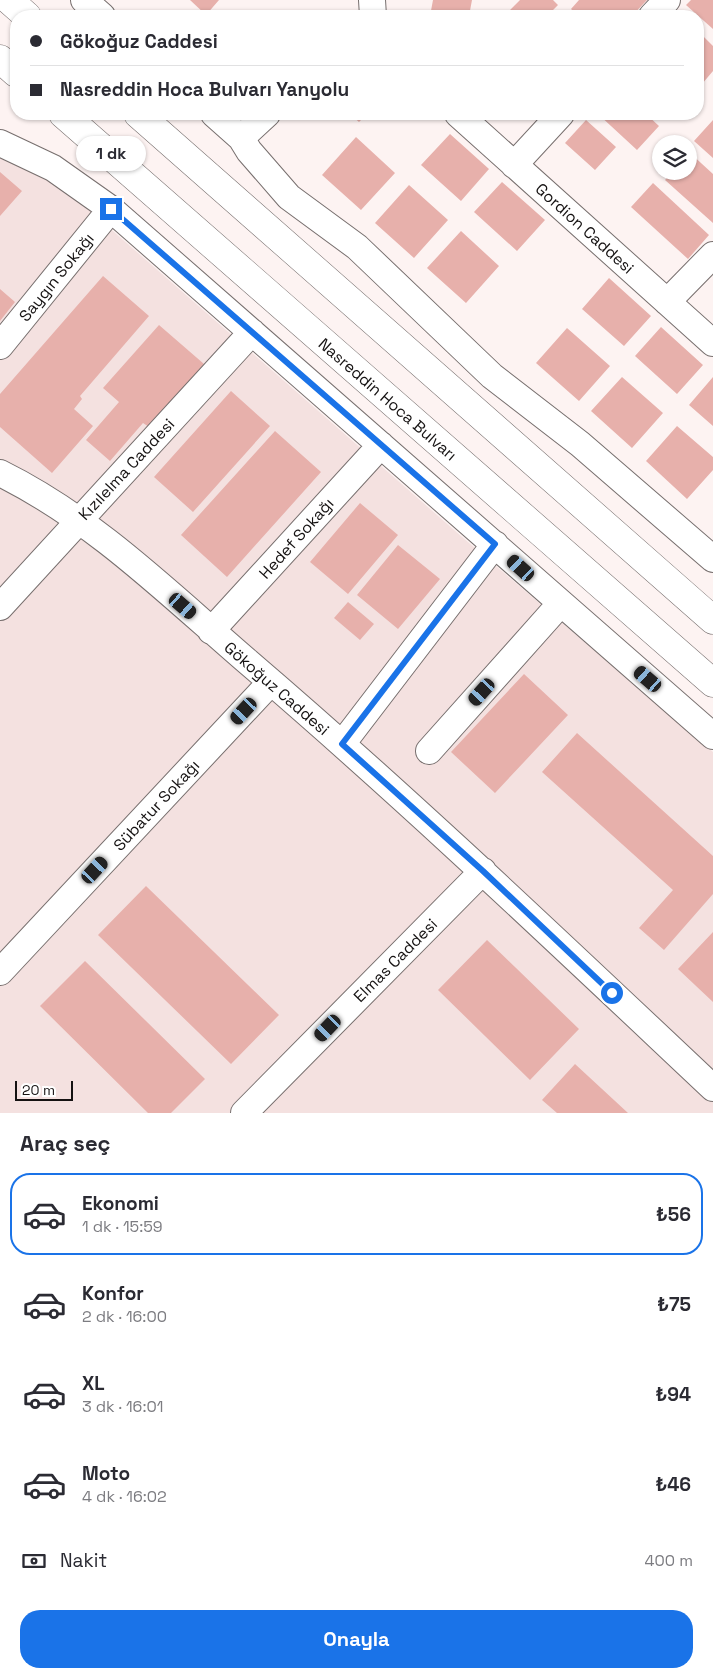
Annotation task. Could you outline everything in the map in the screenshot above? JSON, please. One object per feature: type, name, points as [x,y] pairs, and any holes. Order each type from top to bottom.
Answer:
[{"type":"highway","points":[[9,0],[21,10]]},
{"type":"highway","points":[[0,59],[10,68]]},
{"type":"highway","name":"Nasreddin Hoca Bulvarı","points":[[70,120],[713,683]]},
{"type":"highway","points":[[145,120],[713,620]]},
{"type":"street","points":[[84,0],[95,10]]},
{"type":"street","points":[[657,10],[666,0]]},
{"type":"street","points":[[221,120],[241,138],[249,151],[289,197],[357,247],[492,376],[580,444],[713,559]]},
{"type":"street","points":[[241,138],[260,120]]},
{"type":"street","name":"Gordion Caddesi","points":[[465,120],[713,343]]},
{"type":"street","points":[[514,165],[555,120]]},
{"type":"street","points":[[0,143],[52,168],[111,209],[713,736]]},
{"type":"street","name":"Saygın Sokağı","points":[[0,346],[111,209]]},
{"type":"street","points":[[667,302],[713,255]]},
{"type":"street","name":"Kızılelma Caddesi","points":[[0,607],[252,332]]},
{"type":"street","name":"Hedef Sokağı","points":[[211,630],[381,445]]},
{"type":"street","name":"Gökoğuz Caddesi","points":[[0,473],[79,519],[211,630],[342,744],[483,871],[713,1088]]},
{"type":"street","points":[[342,744],[495,544]]},
{"type":"street","points":[[429,751],[561,603]]},
{"type":"street","name":"Sübatur Sokağı","points":[[0,972],[271,682]]},
{"type":"street","name":"Elmas Caddesi","points":[[244,1113],[483,871]]},
{"type":"shaded area","points":[[0,132],[461,536],[713,752],[713,1113],[0,1113]]},
{"type":"building","points":[[190,0],[219,0],[210,10],[201,10]]},
{"type":"building","points":[[433,0],[472,0],[470,10],[431,10]]},
{"type":"building","points":[[520,0],[553,0],[558,5],[553,10],[510,10]]},
{"type":"building","points":[[579,0],[647,0],[638,10],[571,9]]},
{"type":"building","points":[[691,0],[713,0],[713,29],[704,21],[704,10],[692,10],[686,5]]},
{"type":"building","points":[[704,37],[713,46],[713,71],[704,82]]},
{"type":"building","points":[[586,120],[616,147],[595,170],[565,143]]},
{"type":"building","points":[[604,120],[652,120],[659,126],[637,150]]},
{"type":"building","points":[[713,120],[713,158],[697,144],[697,138]]},
{"type":"building","points":[[450,134],[489,169],[461,201],[421,165]]},
{"type":"building","points":[[356,137],[395,173],[361,210],[322,175]]},
{"type":"building","points":[[697,159],[713,174],[713,223],[665,180],[697,180]]},
{"type":"building","points":[[0,172],[22,191],[0,216]]},
{"type":"building","points":[[502,182],[545,220],[517,251],[474,212]]},
{"type":"building","points":[[653,183],[709,235],[688,259],[631,207]]},
{"type":"building","points":[[409,185],[448,220],[414,258],[375,223]]},
{"type":"building","points":[[461,231],[499,266],[466,303],[427,268]]},
{"type":"building","points":[[103,276],[149,316],[80,396],[82,399],[74,409],[93,426],[52,473],[0,427],[0,394]]},
{"type":"building","points":[[609,278],[651,316],[624,346],[582,309]]},
{"type":"building","points":[[0,289],[15,302],[0,321]]},
{"type":"building","points":[[159,325],[204,364],[149,427],[143,423],[110,461],[86,440],[119,402],[103,388]]},
{"type":"building","points":[[661,327],[703,365],[677,394],[635,356]]},
{"type":"building","points":[[567,328],[610,366],[579,401],[536,363]]},
{"type":"building","points":[[622,377],[663,413],[632,448],[591,411]]},
{"type":"building","points":[[713,377],[713,426],[689,405]]},
{"type":"building","points":[[231,391],[270,426],[193,512],[154,477]]},
{"type":"building","points":[[677,426],[713,457],[713,470],[687,499],[646,461]]},
{"type":"building","points":[[275,431],[321,472],[227,577],[181,535]]},
{"type":"building","points":[[360,503],[398,535],[348,594],[310,562]]},
{"type":"building","points":[[398,545],[440,579],[398,629],[357,595]]},
{"type":"building","points":[[348,602],[374,624],[360,640],[334,618]]},
{"type":"building","points":[[524,674],[568,715],[495,793],[451,752]]},
{"type":"building","points":[[577,733],[713,856],[713,894],[664,950],[639,928],[673,890],[542,772]]},
{"type":"building","points":[[146,886],[279,1015],[231,1064],[98,935]]},
{"type":"building","points":[[713,932],[713,1002],[678,969]]},
{"type":"building","points":[[487,940],[579,1029],[530,1080],[438,990]]},
{"type":"building","points":[[85,961],[205,1079],[171,1113],[148,1113],[40,1006]]},
{"type":"building","points":[[575,1064],[628,1113],[557,1113],[542,1100]]},
{"type":"route","points":[[111,209],[495,544],[342,744],[483,871],[612,993]]}]
